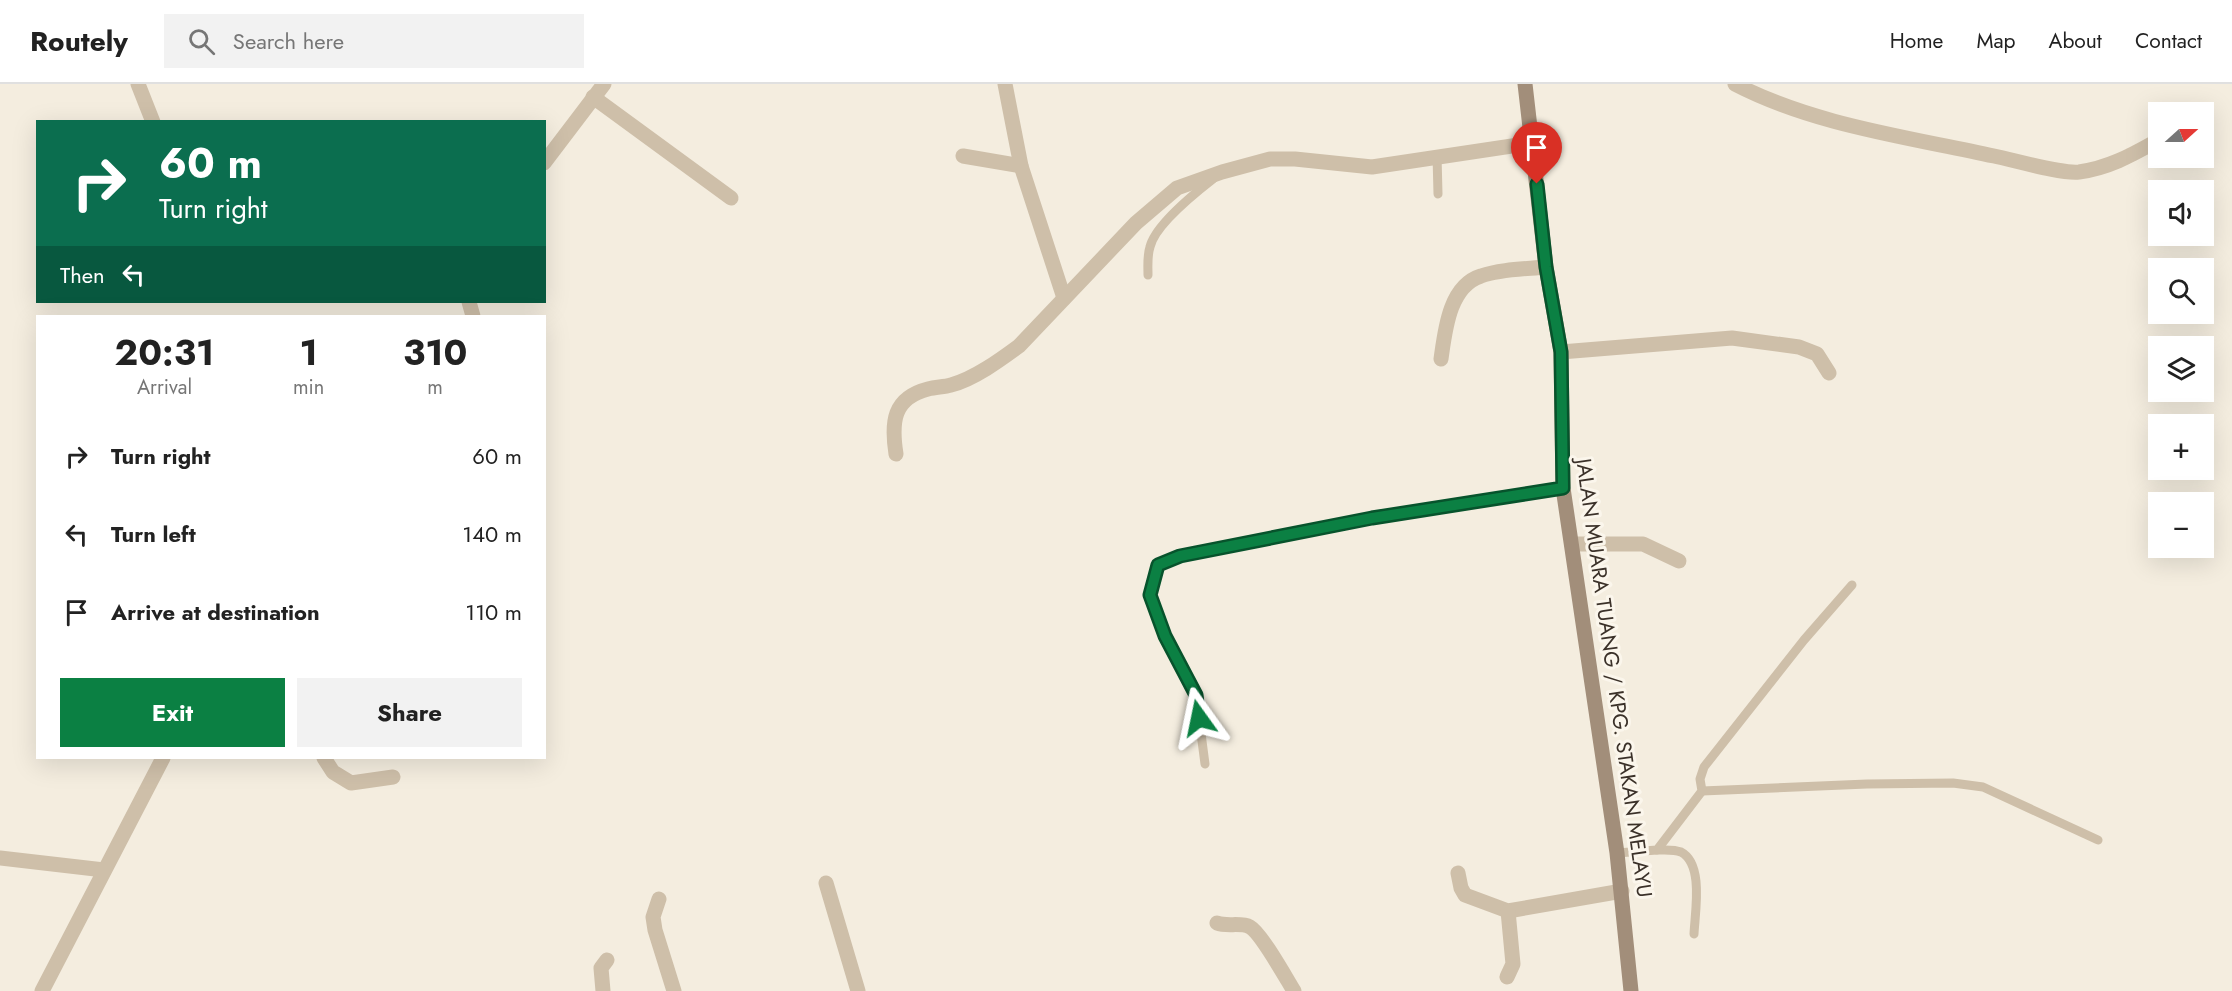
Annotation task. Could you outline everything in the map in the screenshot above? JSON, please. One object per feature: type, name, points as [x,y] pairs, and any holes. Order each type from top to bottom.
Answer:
[{"type":"main road","name":"JALAN MUARA TUANG / KPG. STAKAN MELAYU","points":[[1526,84],[1546,267],[1561,352],[1563,488],[1617,853],[1631,991]]},
{"type":"street","points":[[138,84],[152,120]]},
{"type":"street","points":[[546,160],[604,84]]},
{"type":"street","points":[[1005,84],[1021,166],[1064,298]]},
{"type":"street","points":[[1735,84],[1832,121],[2077,172],[2117,163],[2148,146]]},
{"type":"street","points":[[593,98],[731,198]]},
{"type":"street","points":[[896,454],[893,436],[896,412],[908,396],[927,389],[952,385],[998,361],[1019,346],[1136,224],[1177,188],[1222,172],[1270,159],[1372,166],[1532,142]]},
{"type":"street","points":[[963,156],[1021,166]]},
{"type":"street","points":[[1441,359],[1445,328],[1453,303],[1466,284],[1481,276],[1546,267]]},
{"type":"street","points":[[1561,352],[1732,338],[1799,347],[1817,354],[1829,373]]},
{"type":"street","points":[[1572,544],[1643,544],[1679,561]]},
{"type":"street","points":[[42,991],[162,759]]},
{"type":"street","points":[[325,759],[333,772],[351,783],[393,777]]},
{"type":"street","points":[[0,858],[104,870]]},
{"type":"street","points":[[1458,873],[1465,895],[1508,910],[1622,891]]},
{"type":"street","points":[[826,883],[858,991]]},
{"type":"street","points":[[659,899],[653,917],[655,930],[674,991]]},
{"type":"street","points":[[1507,977],[1513,964],[1508,910]]},
{"type":"street","points":[[1217,923],[1244,925],[1255,931],[1294,991]]},
{"type":"street","points":[[603,991],[601,968],[607,960]]},
{"type":"lane","points":[[1437,155],[1438,194]]},
{"type":"lane","points":[[1148,275],[1150,246],[1164,224],[1190,198],[1222,172]]},
{"type":"lane","points":[[1205,764],[1196,695],[1165,636],[1150,595],[1158,565],[1180,556],[1372,518],[1563,488]]},
{"type":"lane","points":[[1656,850],[1702,791],[1700,779],[1704,766],[1804,640],[1852,585]]},
{"type":"lane","points":[[1702,791],[1953,783],[1983,787],[2098,840]]},
{"type":"lane","points":[[1617,853],[1656,850],[1680,852],[1692,862],[1696,875],[1694,934]]},
{"type":"route","points":[[1199,718],[1196,695],[1165,636],[1150,595],[1158,565],[1180,556],[1372,518],[1563,488],[1561,352],[1546,267],[1537,184]]}]
